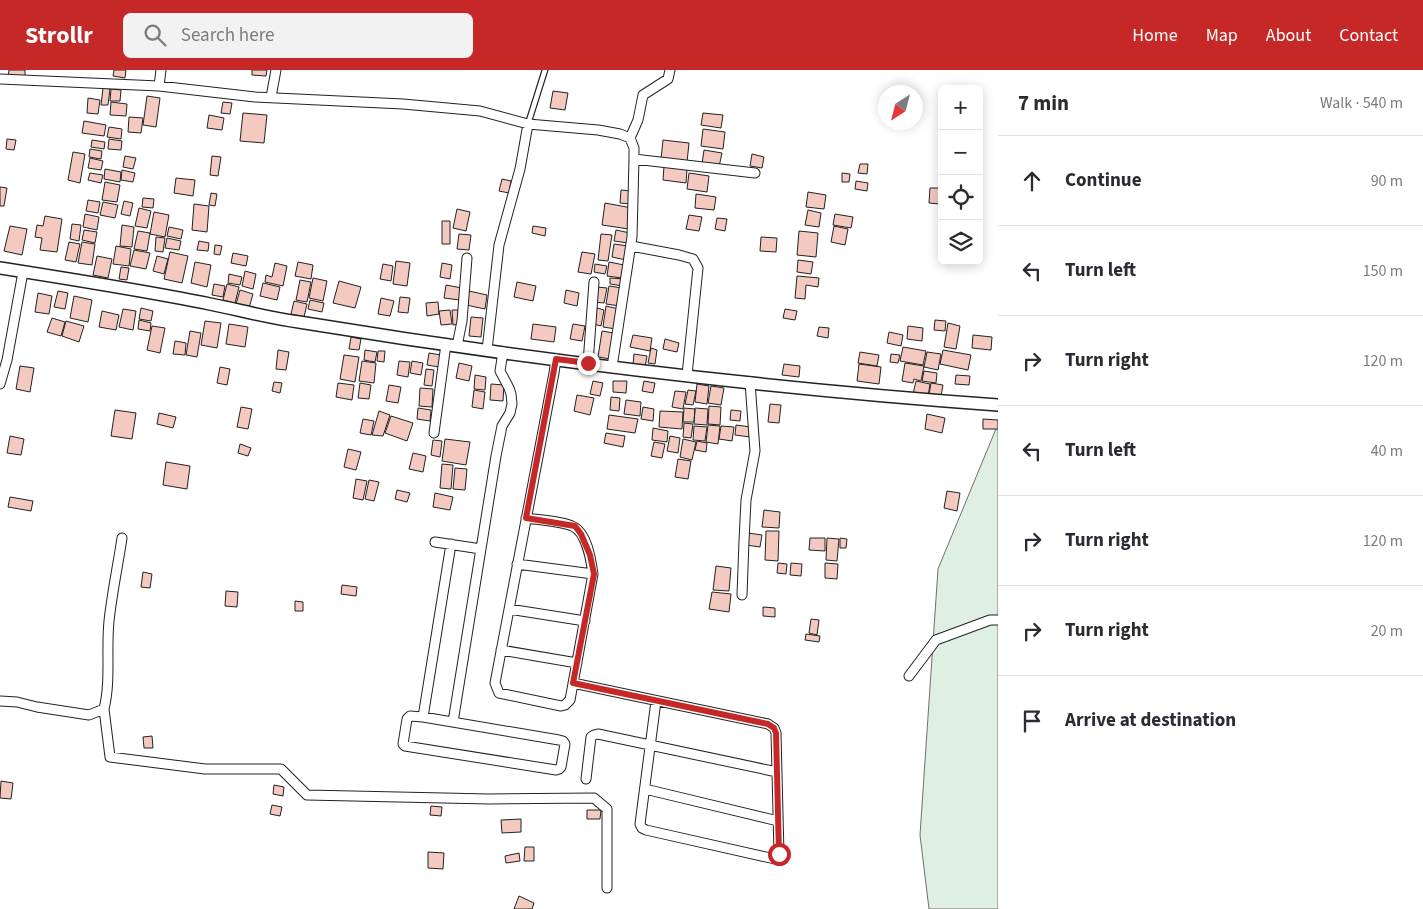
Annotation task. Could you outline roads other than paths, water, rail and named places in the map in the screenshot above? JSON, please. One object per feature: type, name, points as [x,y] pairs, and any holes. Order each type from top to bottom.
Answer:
[{"type":"street","points":[[159,86],[161,70]]},
{"type":"street","points":[[271,98],[276,70]]},
{"type":"street","points":[[612,367],[632,237],[634,148],[630,138],[638,120],[643,95],[668,79],[670,70]]},
{"type":"street","points":[[0,79],[159,86],[271,98],[404,104],[480,111],[528,124],[598,130],[630,138]]},
{"type":"street","points":[[487,350],[499,244],[520,169],[528,124]]},
{"type":"street","points":[[634,159],[755,173]]},
{"type":"street","points":[[631,246],[693,259],[698,268],[687,375]]},
{"type":"street","points":[[434,433],[452,345],[462,321],[467,258]]},
{"type":"street","points":[[0,268],[209,304],[296,322],[487,350],[612,367],[750,382],[998,405]]},
{"type":"street","points":[[0,384],[7,360],[23,272]]},
{"type":"street","points":[[588,363],[594,282]]},
{"type":"street","points":[[453,722],[496,456],[502,426],[510,413],[512,404],[509,388],[500,371],[503,352]]},
{"type":"street","points":[[526,518],[575,526],[581,534],[590,555],[594,574],[570,700],[561,706],[499,693],[495,683],[517,564],[556,359]]},
{"type":"street","points":[[742,595],[746,500],[755,451],[750,382]]},
{"type":"street","points":[[122,538],[109,622],[108,695],[104,709],[110,757],[205,769],[281,769],[307,795],[489,799],[594,798],[607,809],[607,888]]},
{"type":"street","points":[[435,542],[481,549]]},
{"type":"street","points":[[423,717],[451,544]]},
{"type":"street","points":[[517,564],[594,574]]},
{"type":"street","points":[[509,609],[585,621]]},
{"type":"street","points":[[909,676],[936,640],[990,620],[998,620]]},
{"type":"street","points":[[501,650],[577,663]]},
{"type":"street","points":[[573,683],[768,724],[774,728],[776,733],[779,854],[775,859],[642,828],[640,824],[656,701]]},
{"type":"street","points":[[0,701],[17,702],[89,715],[104,709]]},
{"type":"street","points":[[410,716],[453,722],[563,741],[565,744],[561,767],[556,770],[405,746],[404,744],[407,719],[410,716]]},
{"type":"street","points":[[586,779],[591,737],[594,735],[777,772]]},
{"type":"street","points":[[645,788],[778,821]]},
{"type":"lane","points":[[528,124],[545,70]]}]
